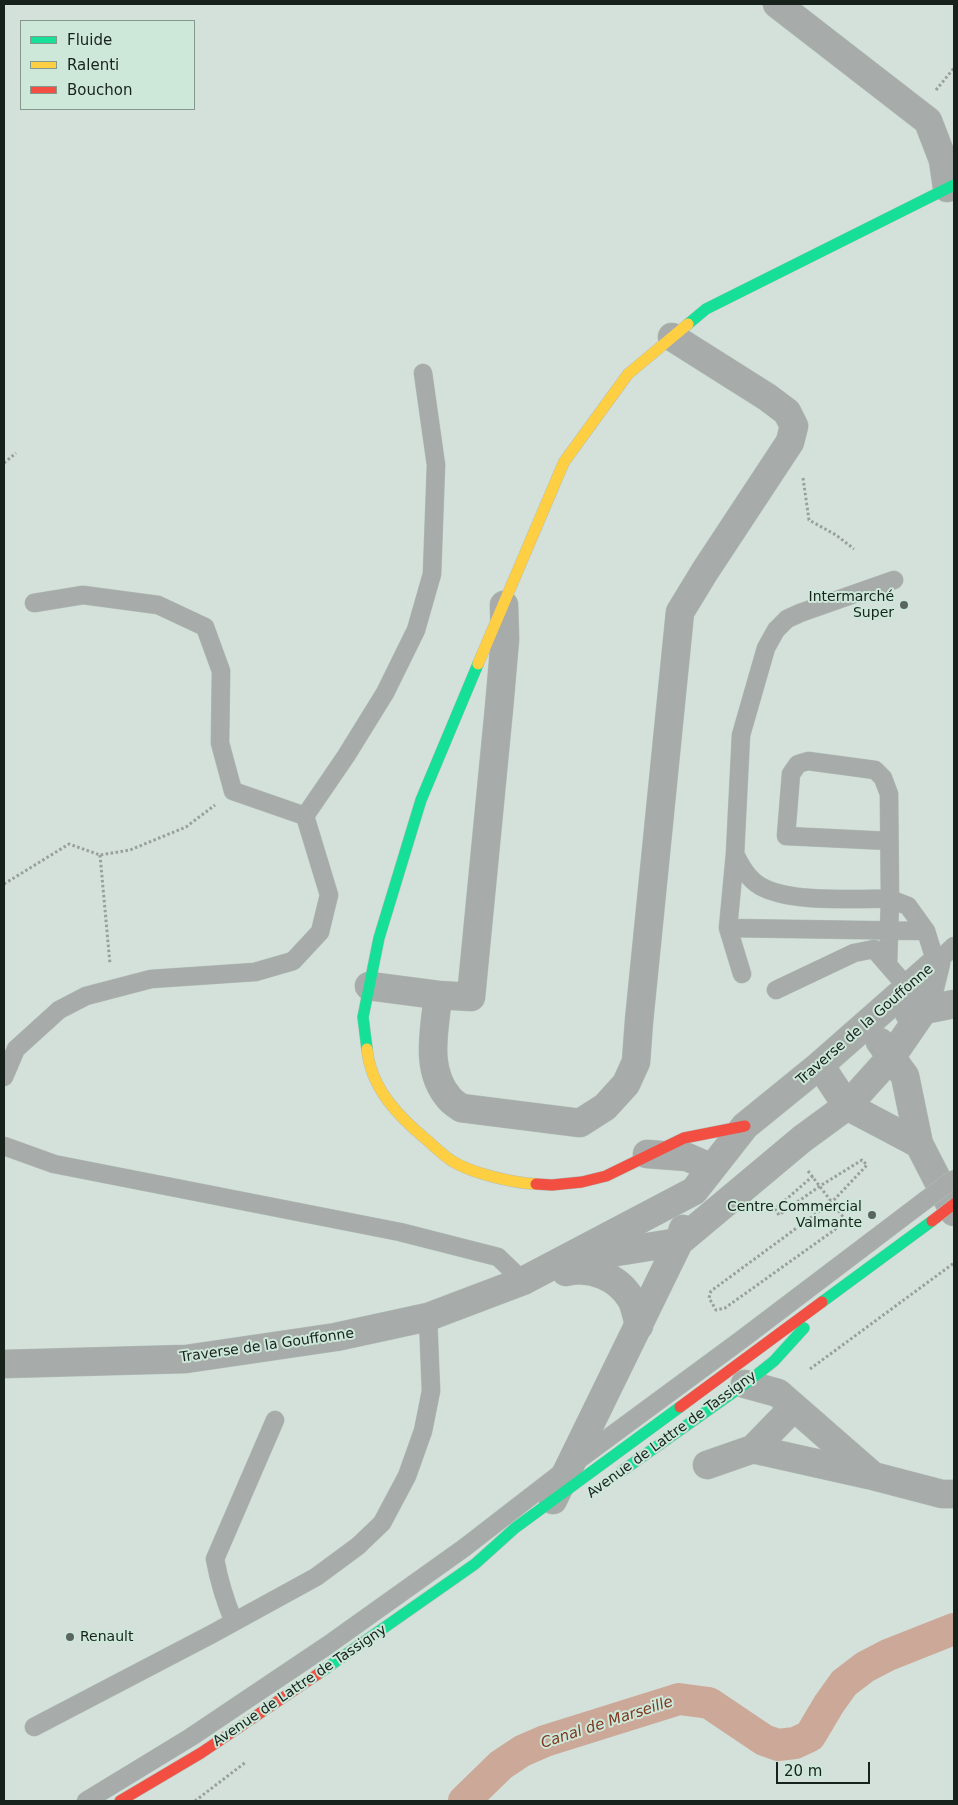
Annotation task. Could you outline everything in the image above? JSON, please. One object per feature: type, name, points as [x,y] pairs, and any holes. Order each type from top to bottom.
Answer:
[{"type":"street","points":[[777,4],[954,132]]},
{"type":"street","points":[[745,1126],[684,1138],[647,1154],[606,1176],[582,1182],[552,1185],[530,1184],[478,1173],[452,1161],[403,1120],[382,1094],[368,1060],[363,1017],[379,938],[421,800],[564,462],[628,374],[706,309],[951,187],[926,110]]},
{"type":"street","points":[[438,995],[432,1046],[435,1073],[449,1098],[461,1108],[580,1123],[605,1107],[626,1084],[636,1062],[680,612],[790,442],[794,426],[786,412],[767,397],[672,336]]},
{"type":"street","points":[[369,986],[438,995],[471,996],[500,700],[505,638],[504,604]]},
{"type":"street","name":"Traverse de la Gouffonne","points":[[4,1364],[186,1359],[336,1337],[428,1318],[523,1281],[694,1191],[745,1126],[820,1065],[945,954]]},
{"type":"street","name":"Traverse de la Gouffonne","points":[[561,1261],[679,1242],[802,1139],[847,1106],[892,1056],[925,1008],[945,954]]},
{"type":"street","points":[[943,1216],[919,1144],[905,1076],[867,1024],[925,1008],[954,1004]]},
{"type":"street","points":[[820,1065],[847,1106],[919,1144]]},
{"type":"street","points":[[647,1154],[687,1157],[712,1168]]},
{"type":"street","points":[[553,1500],[679,1242],[694,1191]]},
{"type":"street","name":"Avenue de Lattre de Tassigny","points":[[120,1801],[209,1747],[340,1659],[475,1564],[516,1528],[553,1500],[848,1282],[943,1216],[954,1204]]},
{"type":"street","name":"Traverse de la Gouffonne","points":[[523,1281],[572,1270],[600,1273],[618,1284],[631,1300],[639,1326]]},
{"type":"street","name":"Avenue de Lattre de Tassigny","points":[[616,1476],[745,1384],[774,1361],[848,1282]]},
{"type":"street","points":[[774,1361],[786,1400]]},
{"type":"street","points":[[745,1384],[786,1400],[873,1476]]},
{"type":"street","points":[[753,1449],[786,1400]]},
{"type":"street","points":[[706,1465],[753,1449],[873,1476],[942,1494],[954,1494]]},
{"type":"street","name":"Avenue de Lattre de Tassigny","points":[[475,1564],[510,1547]]},
{"type":"lane","points":[[304,816],[346,756],[386,693],[416,630],[432,574],[436,465],[423,373]]},
{"type":"lane","points":[[742,974],[728,928],[735,854],[741,735],[766,648],[776,630],[787,619],[800,612],[894,580]]},
{"type":"lane","points":[[34,603],[83,595],[158,605],[205,627],[221,671],[220,743],[233,791],[304,816]]},
{"type":"lane","points":[[888,964],[890,899],[889,794],[884,778],[875,770],[808,761],[798,764],[791,774],[786,836],[889,842]]},
{"type":"lane","points":[[4,1077],[16,1049],[60,1010],[86,996],[151,980],[255,972],[293,961],[320,932],[329,895],[304,816]]},
{"type":"lane","points":[[735,854],[743,870],[763,888],[789,896],[890,899],[908,906],[945,954]]},
{"type":"lane","points":[[728,928],[926,931]]},
{"type":"lane","points":[[776,990],[854,953],[874,949],[907,987]]},
{"type":"lane","points":[[4,1146],[54,1164],[400,1232],[498,1257],[523,1281]]},
{"type":"lane","points":[[86,1801],[191,1737],[328,1645],[464,1548],[570,1466],[741,1340],[954,1178]]},
{"type":"lane","points":[[34,1727],[316,1577],[358,1546],[382,1523],[407,1476],[423,1431],[431,1391],[428,1318]]},
{"type":"lane","points":[[234,1622],[223,1596],[215,1559],[274,1420]]},
{"type":"path","points":[[926,110],[954,68]]},
{"type":"path","points":[[4,462],[16,453]]},
{"type":"path","points":[[804,480],[809,520],[836,535],[854,549]]},
{"type":"path","points":[[4,884],[69,844],[100,855],[130,850],[186,827],[233,791]]},
{"type":"path","points":[[100,855],[109,951]]},
{"type":"path","points":[[820,1186],[813,1176],[775,1209],[779,1215],[820,1186],[862,1160],[867,1165],[832,1202],[711,1291],[709,1298],[716,1310],[725,1308],[847,1221],[832,1202],[820,1186]]},
{"type":"path","points":[[810,1369],[953,1264]]},
{"type":"waterway","name":"Canal de Marseille","points":[[464,1801],[501,1765],[522,1751],[545,1741],[679,1699],[709,1703],[764,1740],[778,1745],[795,1743],[810,1736],[844,1683],[865,1667],[888,1655],[954,1629]]},
{"type":"traffic: fast","points":[[688,324],[706,309],[954,185]]},
{"type":"traffic: fast","points":[[367,1049],[363,1017],[379,938],[421,800],[478,664]]},
{"type":"traffic: fast","points":[[822,1302],[932,1221]]},
{"type":"traffic: fast","points":[[622,1471],[745,1384],[774,1361],[804,1328]]},
{"type":"traffic: fast","points":[[318,1674],[475,1564],[515,1528],[680,1407]]},
{"type":"traffic: slow","points":[[478,664],[564,462],[628,374],[688,324]]},
{"type":"traffic: slow","points":[[367,1049],[374,1077],[388,1101],[407,1122],[452,1161],[481,1173],[536,1184]]},
{"type":"traffic: jam","points":[[536,1184],[552,1185],[582,1182],[606,1176],[684,1138],[745,1126]]},
{"type":"traffic: jam","points":[[932,1221],[954,1204]]},
{"type":"traffic: jam","points":[[680,1407],[822,1302]]},
{"type":"traffic: jam","points":[[120,1801],[201,1753],[318,1674]]},
{"type":"place","name":"Intermarché Super","points":[[904,605]]},
{"type":"place","name":"Centre Commercial Valmante","points":[[872,1215]]},
{"type":"place","name":"Renault","points":[[70,1637]]}]
